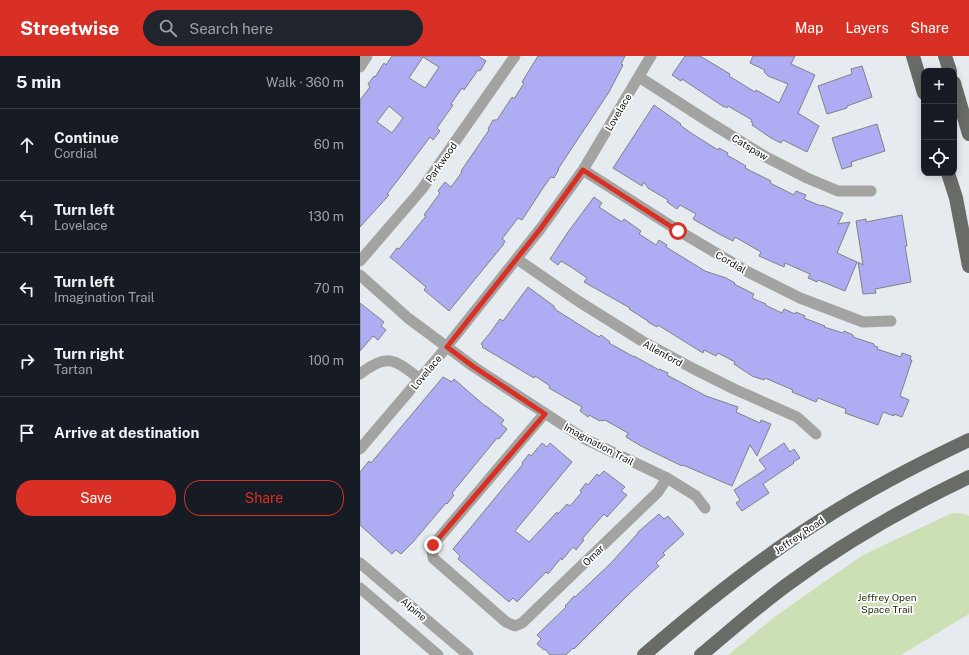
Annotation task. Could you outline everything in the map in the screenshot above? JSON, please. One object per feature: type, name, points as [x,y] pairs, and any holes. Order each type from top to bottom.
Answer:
[{"type":"main road","points":[[913,56],[921,83]]},
{"type":"main road","points":[[945,56],[949,68]]},
{"type":"main road","points":[[957,93],[969,134]]},
{"type":"main road","points":[[949,176],[956,198],[969,266]]},
{"type":"main road","name":"Jeffrey Road","points":[[644,655],[688,616],[717,593],[814,524],[918,465],[969,440]]},
{"type":"main road","points":[[701,655],[787,585],[832,553],[939,491],[969,477]]},
{"type":"street","points":[[360,67],[367,56]]},
{"type":"street","name":"Parkwood","points":[[360,261],[422,189],[515,56]]},
{"type":"street","name":"Lovelace","points":[[360,450],[447,347],[541,228],[583,170],[652,56]]},
{"type":"street","name":"Catspaw","points":[[639,77],[766,157],[807,178],[838,191],[871,191]]},
{"type":"street","name":"Cordial","points":[[583,170],[678,231],[748,272],[800,298],[863,322],[891,321]]},
{"type":"street","name":"Allenford","points":[[516,259],[578,301],[642,341],[734,389],[798,417],[816,434]]},
{"type":"street","name":"Imagination Trail","points":[[360,275],[408,318],[474,367],[583,438],[667,478],[696,496],[705,508]]},
{"type":"street","points":[[360,374],[374,365],[390,360],[399,363],[420,379]]},
{"type":"street","name":"Omar","points":[[545,414],[433,545],[433,558],[506,622],[515,626],[522,623],[658,492],[667,478]]},
{"type":"street","name":"Alpine","points":[[360,563],[468,655]]},
{"type":"street","name":"Alpine","points":[[360,588],[438,655]]},
{"type":"green space","name":"Jeffrey Open Space Trail","points":[[952,513],[965,514],[969,516],[969,614],[901,655],[728,655],[777,615],[863,555]]},
{"type":"building","points":[[392,56],[478,56],[486,61],[480,71],[478,70],[464,90],[462,88],[451,104],[453,105],[437,128],[440,131],[433,140],[430,137],[387,194],[389,195],[360,227],[360,100],[370,87],[368,84],[374,76],[375,77],[384,63],[386,65]],"holes":[[[423,57],[439,67],[425,88],[409,78]],[[389,106],[403,118],[392,133],[377,122]]]},
{"type":"building","points":[[538,56],[625,56],[621,64],[623,65],[609,92],[558,169],[554,178],[551,177],[522,220],[518,218],[502,239],[505,241],[503,245],[449,311],[424,290],[426,287],[390,257],[397,248],[399,249],[426,216],[424,215],[440,193],[438,191],[445,182],[451,187],[489,130],[488,129],[493,120],[497,120],[512,97],[514,99],[524,83],[522,82]]},
{"type":"building","points":[[685,56],[700,56],[730,74],[729,76],[755,92],[756,90],[779,103],[788,84],[768,76],[764,72],[765,70],[750,63],[753,56],[795,56],[791,64],[815,75],[798,113],[819,126],[807,152],[783,140],[781,143],[771,138],[752,125],[752,120],[728,106],[727,108],[724,107],[682,79],[681,81],[672,75]]},
{"type":"building","points":[[862,66],[872,97],[847,106],[847,108],[827,114],[818,86],[852,74],[851,69]]},
{"type":"building","points":[[654,105],[691,133],[718,150],[719,148],[728,153],[727,155],[746,166],[745,168],[771,181],[770,183],[794,195],[796,191],[806,195],[804,199],[843,213],[838,224],[850,222],[837,253],[857,262],[845,291],[818,280],[817,282],[808,278],[810,274],[785,263],[784,267],[759,256],[761,252],[735,237],[733,241],[719,234],[693,219],[696,214],[680,205],[677,209],[667,202],[668,200],[648,188],[644,182],[642,186],[613,168]]},
{"type":"building","points":[[877,124],[885,151],[851,162],[852,166],[842,169],[832,138]]},
{"type":"building","points":[[594,197],[602,203],[599,207],[622,222],[624,219],[641,231],[639,234],[656,245],[659,240],[667,245],[666,247],[705,271],[726,278],[735,283],[734,284],[754,294],[752,298],[766,304],[765,305],[782,313],[784,309],[795,314],[796,312],[805,316],[804,318],[825,326],[824,327],[843,333],[844,331],[853,335],[853,337],[874,344],[874,346],[878,347],[877,349],[901,357],[902,353],[911,356],[910,360],[912,360],[900,396],[909,400],[902,417],[883,412],[878,425],[845,413],[846,409],[818,398],[816,402],[765,378],[764,380],[752,376],[734,364],[735,362],[718,353],[716,356],[704,350],[703,353],[658,325],[657,327],[648,322],[629,309],[630,308],[584,282],[587,278],[561,261],[558,265],[550,259]]},
{"type":"building","points":[[902,215],[911,282],[875,289],[876,293],[863,294],[858,262],[863,265],[856,221],[866,219],[866,222]]},
{"type":"building","points":[[528,287],[554,306],[556,310],[599,337],[601,335],[610,342],[609,343],[659,370],[668,373],[667,375],[706,396],[738,407],[736,412],[760,423],[761,420],[771,424],[757,456],[750,445],[732,486],[683,465],[682,466],[641,446],[626,437],[628,433],[605,420],[600,421],[589,415],[588,417],[580,411],[582,407],[549,388],[550,386],[535,376],[534,378],[482,347],[483,346],[481,344],[500,319],[503,321]]},
{"type":"building","points":[[360,303],[384,322],[381,326],[386,330],[378,340],[373,336],[360,351]]},
{"type":"building","points":[[443,377],[452,382],[454,379],[485,406],[504,420],[501,424],[507,429],[499,439],[497,438],[452,493],[454,495],[447,504],[446,503],[413,542],[401,554],[396,550],[392,554],[360,525],[360,472],[369,461],[371,463]]},
{"type":"building","points":[[542,443],[547,447],[550,443],[572,462],[515,531],[529,542],[557,512],[558,514],[567,504],[570,506],[582,492],[580,491],[586,483],[588,485],[597,474],[599,476],[604,471],[625,487],[621,491],[627,495],[607,517],[604,514],[582,539],[584,540],[576,550],[573,547],[562,560],[561,558],[548,574],[546,572],[517,602],[513,598],[509,602],[458,559],[460,556],[453,549],[523,464],[522,463],[529,454],[531,456]]},
{"type":"building","points":[[784,443],[790,452],[794,449],[800,458],[763,484],[769,493],[742,511],[736,503],[740,500],[734,490],[766,469],[759,460]]},
{"type":"building","points":[[659,514],[664,519],[668,516],[684,534],[663,553],[665,555],[656,563],[659,566],[566,655],[550,655],[545,649],[544,650],[537,644],[541,639],[537,635],[566,607],[565,606],[574,596],[575,597],[611,563],[638,532]]},
{"type":"route","points":[[433,545],[545,414],[474,367],[447,347],[541,228],[583,170],[678,231]]}]
